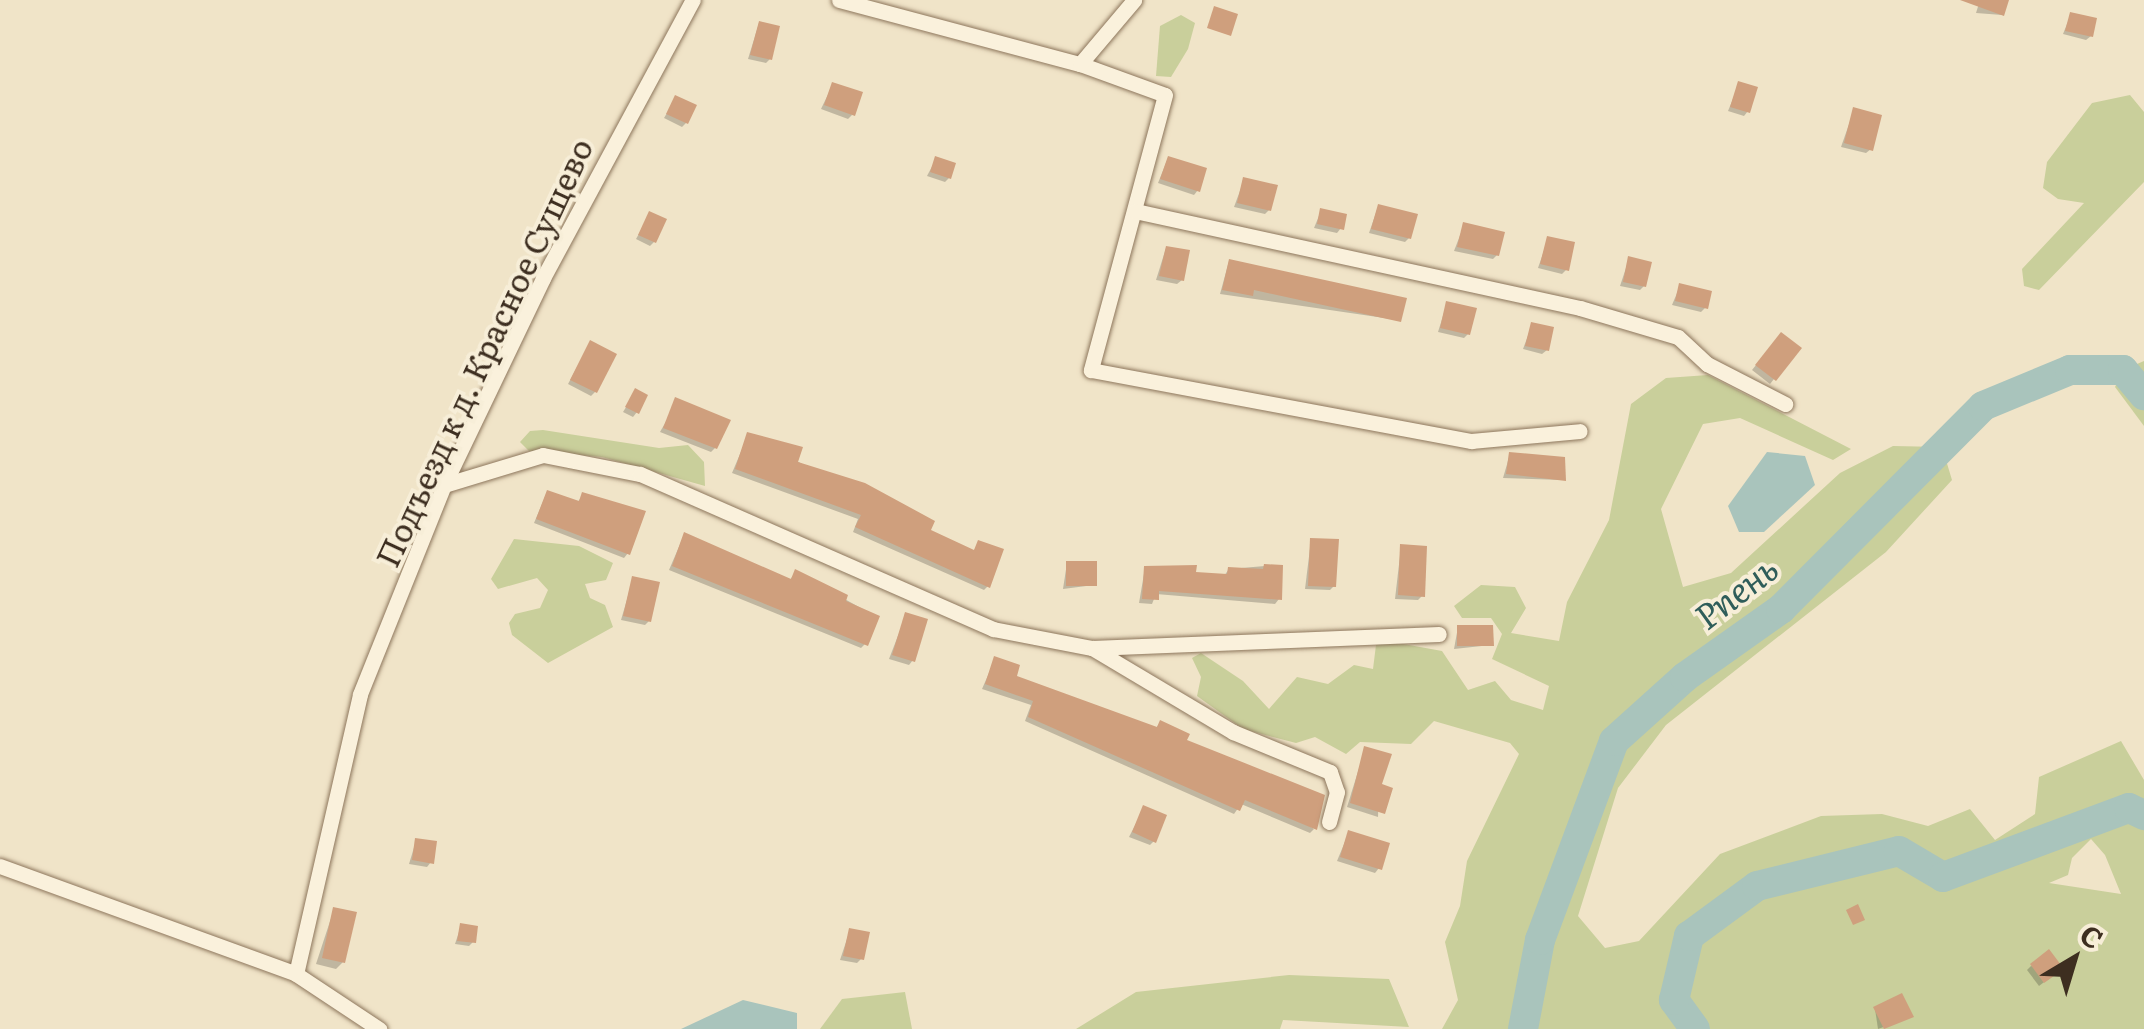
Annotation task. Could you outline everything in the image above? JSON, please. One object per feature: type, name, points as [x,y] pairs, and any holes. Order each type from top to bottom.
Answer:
[{"type":"street","name":"Подъезд к д. Красное Сущево","points":[[296,974],[360,694],[444,485],[551,261],[693,0]]},
{"type":"street","points":[[839,0],[1080,64],[1165,96],[1090,370],[1472,441],[1580,432]]},
{"type":"street","points":[[1120,24],[1123,0]]},
{"type":"street","points":[[1080,64],[1120,24],[1134,0]]},
{"type":"street","points":[[1135,211],[1580,308],[1678,337],[1708,364],[1785,404]]},
{"type":"street","points":[[444,485],[543,456],[640,474],[993,629],[1092,648],[1439,634]]},
{"type":"street","points":[[1092,648],[1233,732],[1330,772],[1336,792],[1330,822]]},
{"type":"street","points":[[0,866],[296,974],[379,1029]]},
{"type":"green space","points":[[1181,15],[1195,23],[1188,49],[1171,77],[1156,76],[1160,26]]},
{"type":"green space","points":[[2130,95],[2144,112],[2144,182],[2039,290],[2024,286],[2022,269],[2084,203],[2058,199],[2043,188],[2047,162],[2092,103]]},
{"type":"green space","points":[[2144,361],[2144,426],[2115,387],[2123,370]]},
{"type":"green space","points":[[1708,375],[1851,449],[1833,460],[1740,418],[1703,424],[1661,509],[1683,587],[1731,573],[1840,473],[1893,446],[1942,447],[1952,480],[1886,552],[1666,725],[1618,788],[1578,916],[1605,948],[1639,941],[1720,854],[1821,816],[1882,814],[1928,826],[1970,809],[1995,840],[2035,814],[2039,777],[2121,741],[2144,780],[2144,1029],[1442,1029],[1458,1000],[1445,942],[1460,906],[1467,861],[1519,754],[1510,743],[1434,721],[1411,744],[1360,742],[1346,754],[1315,737],[1296,743],[1243,729],[1197,696],[1201,677],[1192,658],[1201,653],[1243,681],[1269,709],[1297,677],[1328,684],[1354,665],[1373,669],[1376,645],[1387,641],[1442,651],[1468,690],[1495,681],[1511,700],[1543,710],[1549,686],[1492,659],[1502,634],[1491,618],[1462,618],[1454,606],[1481,585],[1515,587],[1526,608],[1511,633],[1559,641],[1567,602],[1609,520],[1631,404],[1666,378]],"holes":[[[2091,839],[2105,855],[2121,894],[2049,883],[2068,875],[2072,858]]]},
{"type":"green space","points":[[530,431],[659,448],[688,445],[704,462],[705,486],[602,457],[529,451],[520,442]]},
{"type":"green space","points":[[514,539],[579,546],[613,563],[606,580],[585,584],[590,598],[605,605],[613,627],[548,663],[512,635],[509,623],[515,614],[540,608],[548,590],[537,578],[498,589],[491,579]]},
{"type":"green space","points":[[1289,975],[1389,979],[1409,1027],[1283,1020],[1280,1029],[1076,1029],[1136,992]]},
{"type":"green space","points":[[905,992],[912,1029],[820,1029],[842,999]]},
{"type":"water","points":[[1767,452],[1805,456],[1815,485],[1764,532],[1739,532],[1728,506]]},
{"type":"water","points":[[743,1000],[797,1013],[797,1029],[681,1029]]},
{"type":"building","points":[[1960,0],[2009,0],[2004,16]]},
{"type":"building","points":[[1214,6],[1238,14],[1231,36],[1207,28]]},
{"type":"building","points":[[2070,12],[2097,18],[2093,37],[2065,31]]},
{"type":"building","points":[[759,21],[780,26],[772,60],[750,55]]},
{"type":"building","points":[[1738,81],[1758,87],[1750,113],[1730,107]]},
{"type":"building","points":[[832,82],[863,92],[855,116],[824,105]]},
{"type":"building","points":[[675,95],[697,105],[688,124],[666,114]]},
{"type":"building","points":[[1853,107],[1882,115],[1873,151],[1844,143]]},
{"type":"building","points":[[935,156],[956,163],[951,179],[930,172]]},
{"type":"building","points":[[1168,156],[1207,168],[1200,192],[1160,179]]},
{"type":"building","points":[[1243,177],[1278,185],[1271,211],[1237,203]]},
{"type":"building","points":[[1378,204],[1418,214],[1411,239],[1371,229]]},
{"type":"building","points":[[1320,208],[1347,214],[1344,230],[1317,224]]},
{"type":"building","points":[[649,211],[667,219],[656,243],[638,235]]},
{"type":"building","points":[[1463,222],[1505,232],[1499,256],[1457,247]]},
{"type":"building","points":[[1547,236],[1575,242],[1569,271],[1540,264]]},
{"type":"building","points":[[1166,246],[1190,250],[1184,281],[1159,276]]},
{"type":"building","points":[[1628,256],[1652,262],[1646,287],[1623,282]]},
{"type":"building","points":[[1229,259],[1407,298],[1401,322],[1254,290],[1253,296],[1222,290]]},
{"type":"building","points":[[1679,283],[1712,291],[1708,309],[1675,301]]},
{"type":"building","points":[[1446,301],[1477,308],[1470,335],[1440,328]]},
{"type":"building","points":[[1531,322],[1554,327],[1549,351],[1525,346]]},
{"type":"building","points":[[1781,332],[1802,348],[1776,381],[1755,365]]},
{"type":"building","points":[[590,340],[617,354],[597,393],[570,380]]},
{"type":"building","points":[[635,388],[648,395],[639,414],[625,407]]},
{"type":"building","points":[[675,397],[731,420],[717,449],[663,428]]},
{"type":"building","points":[[747,432],[803,447],[798,462],[865,483],[935,521],[931,530],[974,550],[978,540],[1004,549],[990,588],[855,527],[861,515],[735,469]]},
{"type":"building","points":[[1509,452],[1565,457],[1566,481],[1506,474]]},
{"type":"building","points":[[547,490],[579,501],[582,492],[646,511],[630,555],[536,519]]},
{"type":"building","points":[[684,532],[791,579],[795,569],[848,595],[846,601],[880,616],[868,646],[672,566]]},
{"type":"building","points":[[1310,538],[1339,539],[1336,587],[1308,586]]},
{"type":"building","points":[[1400,544],[1427,546],[1425,597],[1398,595]]},
{"type":"building","points":[[1066,561],[1097,561],[1097,586],[1066,586]]},
{"type":"building","points":[[1264,564],[1283,565],[1282,600],[1159,591],[1159,600],[1142,599],[1144,566],[1197,565],[1196,572],[1227,574],[1228,567],[1263,569]]},
{"type":"building","points":[[632,576],[660,582],[651,622],[623,616]]},
{"type":"building","points":[[905,612],[928,619],[915,662],[892,655]]},
{"type":"building","points":[[1457,625],[1493,625],[1494,646],[1457,646]]},
{"type":"building","points":[[994,656],[1020,665],[1017,676],[1157,727],[1160,720],[1190,734],[1187,740],[1325,795],[1317,830],[1245,800],[1240,811],[1028,717],[1033,701],[985,684]]},
{"type":"building","points":[[1364,746],[1392,754],[1382,784],[1393,788],[1385,814],[1350,803]]},
{"type":"building","points":[[1143,805],[1167,815],[1156,843],[1132,832]]},
{"type":"building","points":[[1348,830],[1390,843],[1382,870],[1340,857]]},
{"type":"building","points":[[415,838],[437,841],[434,864],[412,860]]},
{"type":"building","points":[[1858,904],[1865,920],[1853,925],[1846,910]]},
{"type":"building","points":[[333,907],[357,912],[345,963],[322,958]]},
{"type":"building","points":[[460,923],[478,926],[476,943],[457,941]]},
{"type":"building","points":[[849,928],[870,932],[864,960],[843,956]]},
{"type":"building","points":[[2049,949],[2064,969],[2044,983],[2030,964]]},
{"type":"building","points":[[1902,993],[1914,1017],[1884,1029],[1873,1007]]},
{"type":"waterway","name":"Рпень","points":[[1523,1029],[1540,940],[1614,741],[1685,677],[1781,609],[1983,406],[2070,370],[2123,370],[2144,395]]},
{"type":"waterway","name":"Рпень","points":[[1695,1029],[1674,1000],[1689,936],[1757,886],[1899,851],[1943,877],[2129,808],[2144,815]]}]
